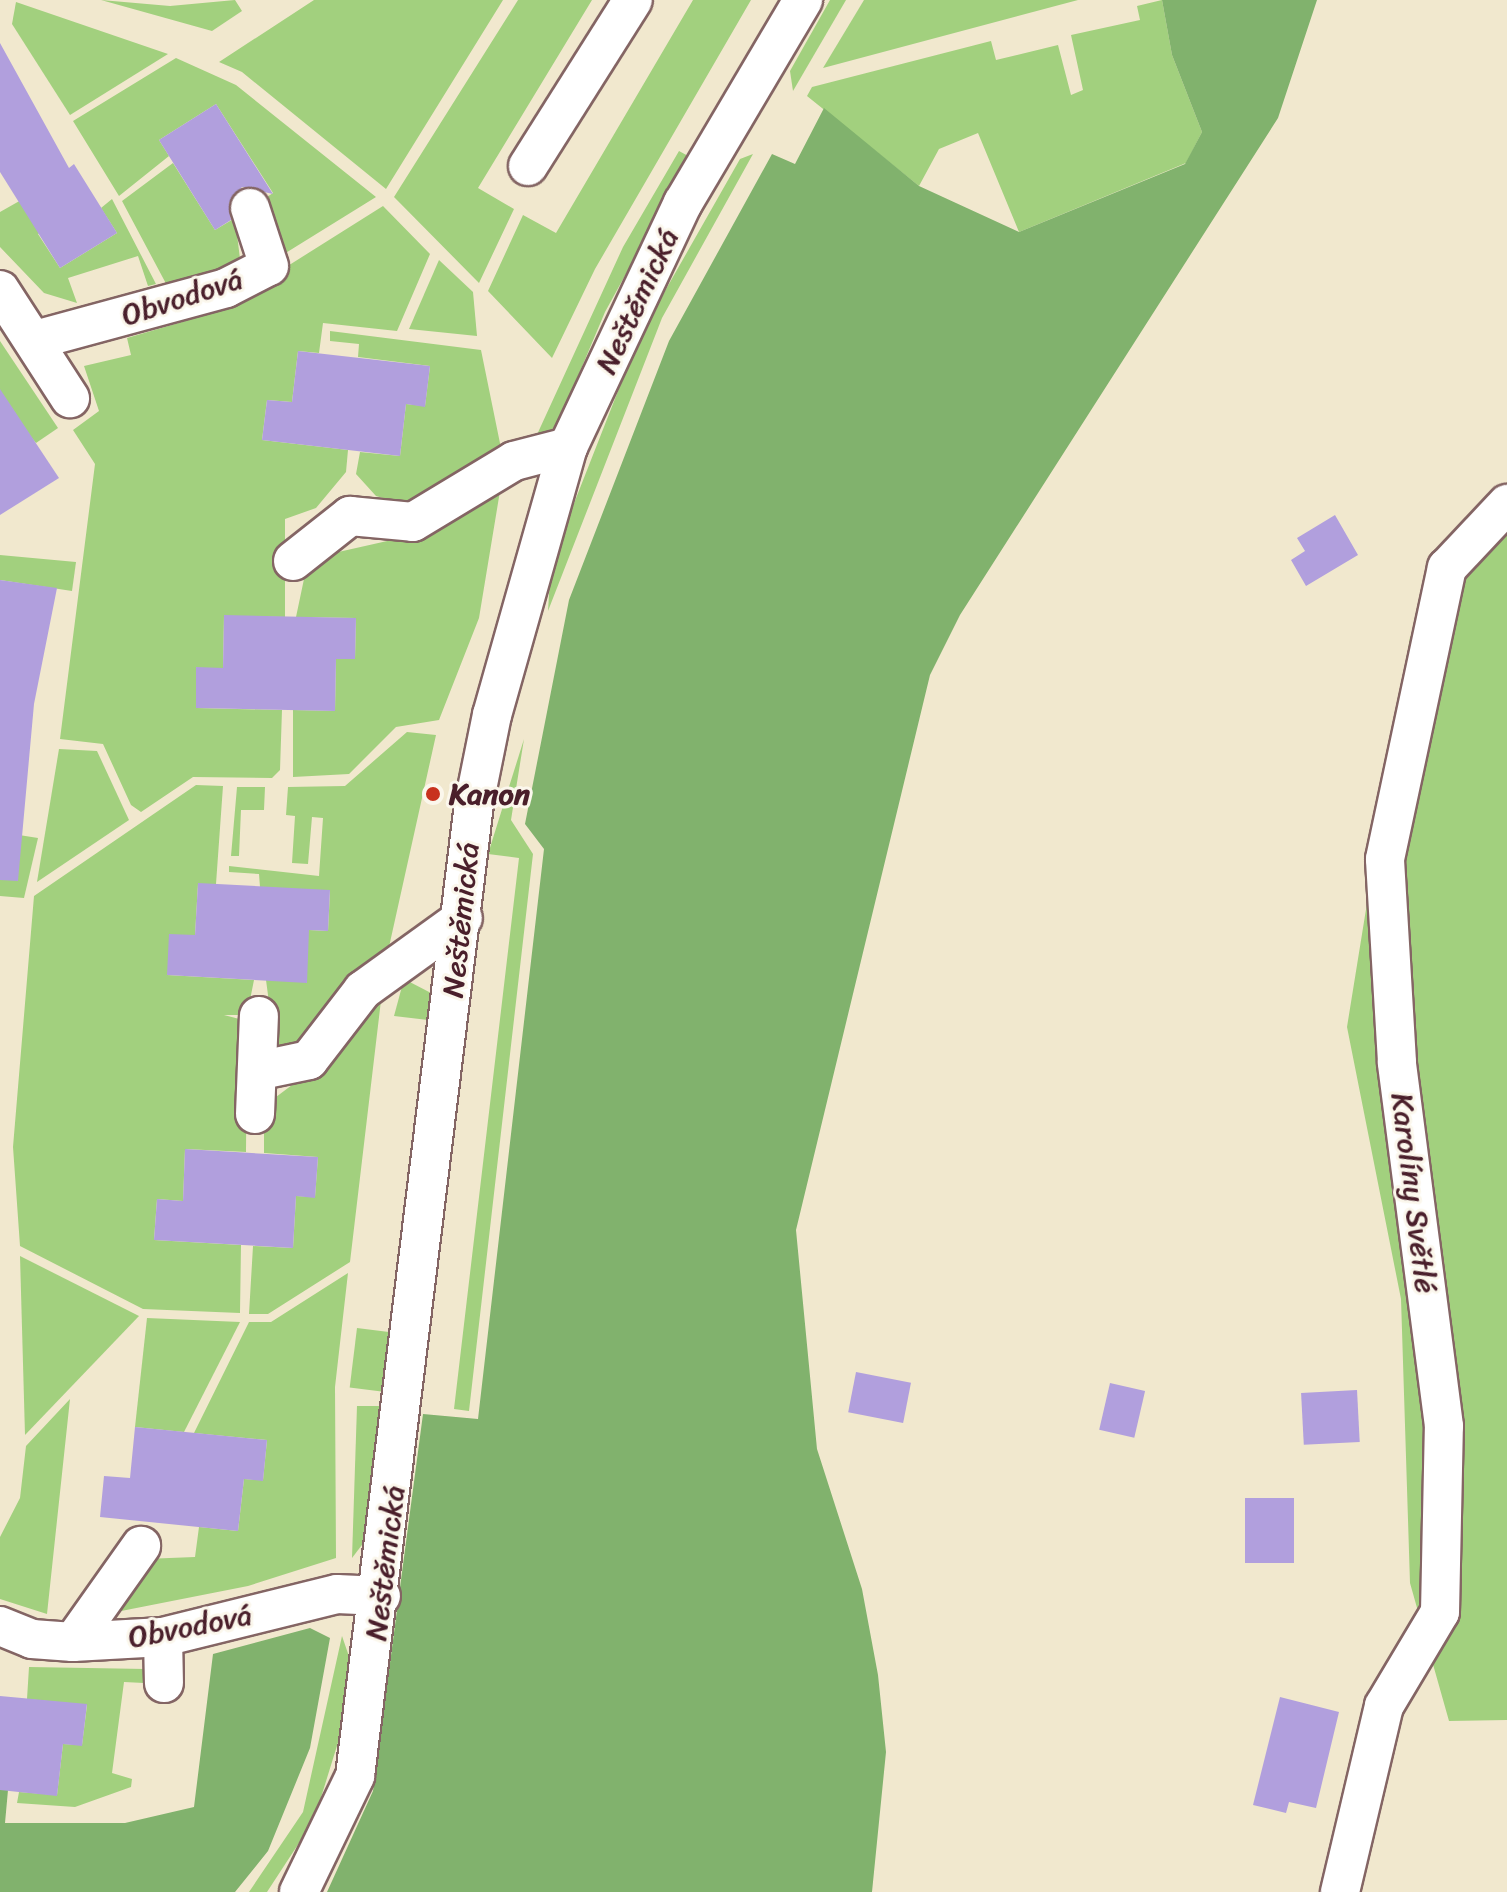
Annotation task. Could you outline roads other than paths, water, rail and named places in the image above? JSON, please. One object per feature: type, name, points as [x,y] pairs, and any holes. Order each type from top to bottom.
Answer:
[{"type":"street","points":[[528,166],[633,0]]},
{"type":"street","name":"Neštěmická","points":[[299,1892],[355,1776],[381,1596],[463,918],[492,715],[568,447],[683,203],[803,0]]},
{"type":"street","name":"Obvodová","points":[[35,340],[226,288],[269,266],[250,208]]},
{"type":"street","points":[[0,290],[70,398]]},
{"type":"street","points":[[293,561],[350,516],[413,522],[514,461],[568,447]]},
{"type":"street","name":"Karolíny Světlé","points":[[1340,1892],[1384,1706],[1440,1612],[1444,1426],[1397,1062],[1385,859],[1447,568],[1507,504]]},
{"type":"street","points":[[257,1071],[309,1060],[363,990],[463,918]]},
{"type":"street","points":[[255,1114],[259,1016]]},
{"type":"street","points":[[73,1642],[141,1546]]},
{"type":"street","name":"Obvodová","points":[[0,1626],[32,1639],[73,1642],[163,1637],[337,1594],[381,1596]]},
{"type":"street","points":[[163,1637],[164,1683]]},
{"type":"place","name":"Kanon","points":[[433,794]]}]
